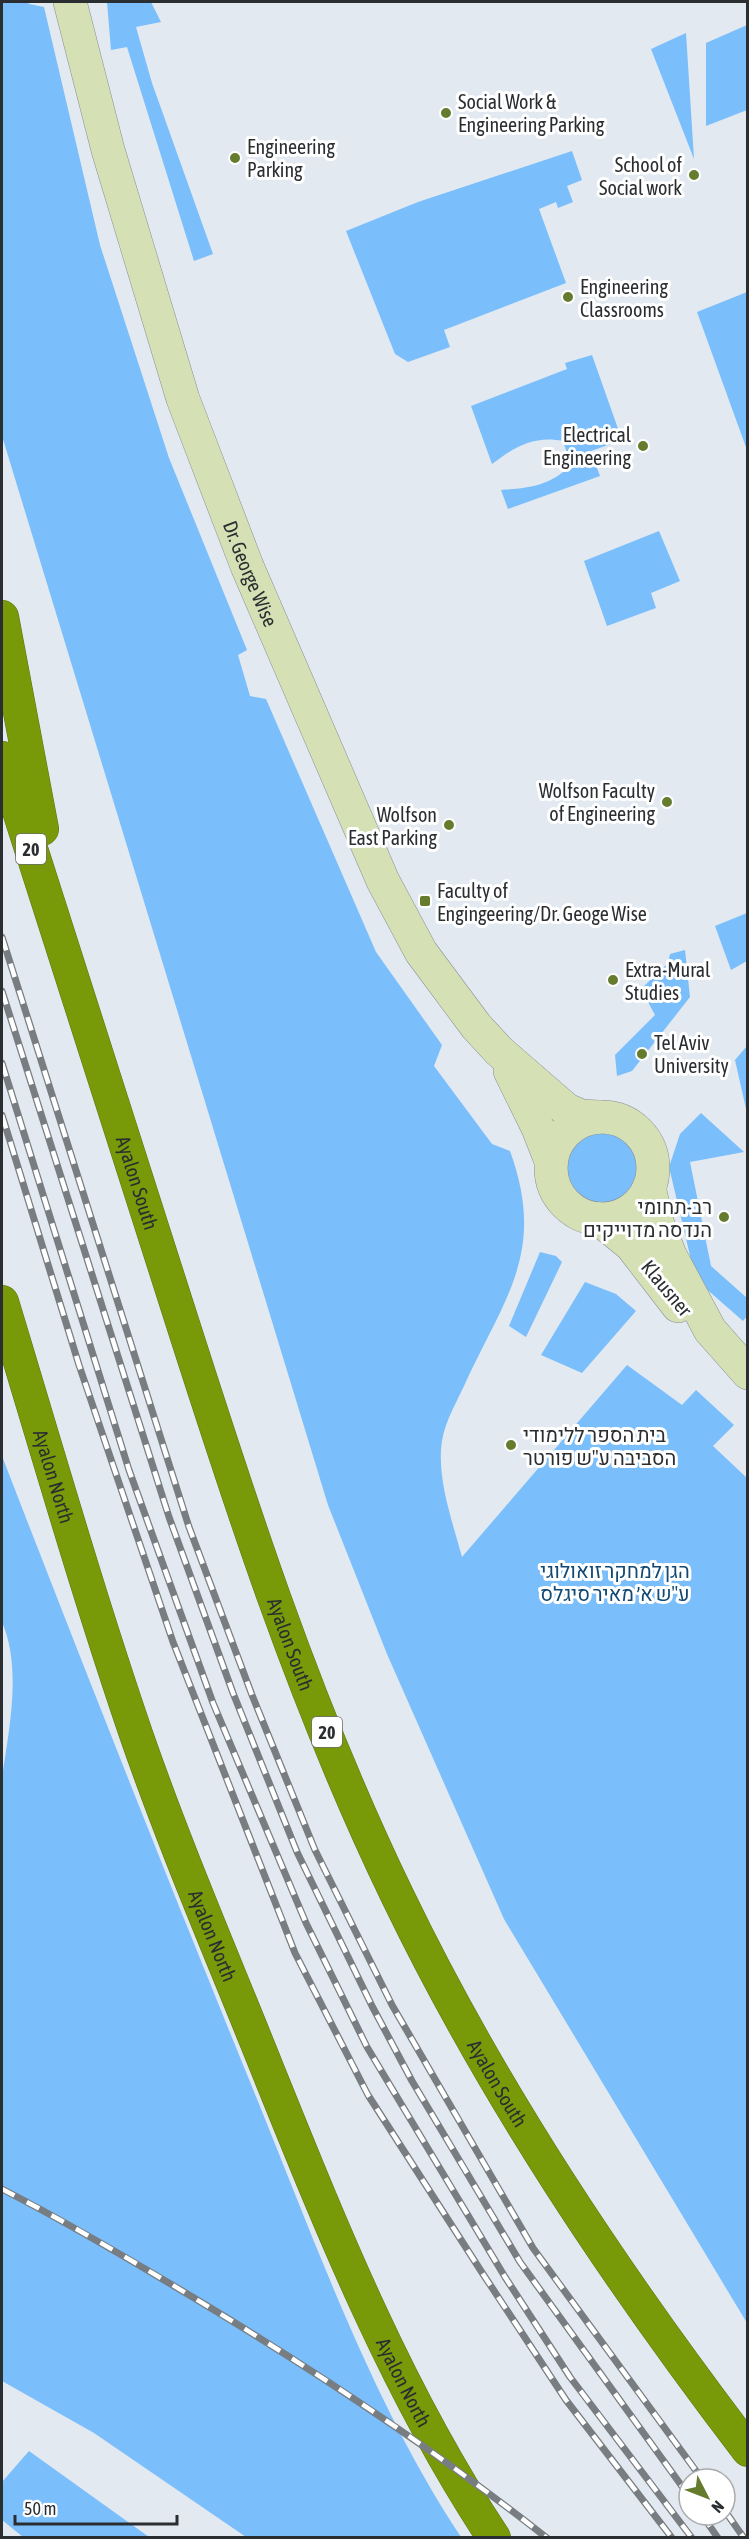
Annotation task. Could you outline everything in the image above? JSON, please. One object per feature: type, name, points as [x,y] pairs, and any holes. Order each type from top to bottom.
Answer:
[{"type":"highway","points":[[2,617],[26,735],[60,940]]},
{"type":"highway","name":"Ayalon South","points":[[2,758],[221,1445],[298,1661],[365,1827],[399,1901],[450,1998],[519,2117],[622,2278],[747,2450]]},
{"type":"highway","name":"Ayalon North","points":[[2,1302],[109,1653],[169,1823],[321,2204],[392,2362],[456,2481],[494,2538]]},
{"type":"highway","points":[[2,1376],[109,1653]]},
{"type":"street","name":"Dr. George Wise","points":[[70,2],[72,19],[86,59],[108,150],[183,399],[247,566],[383,880],[421,952],[443,986],[499,1051],[567,1110],[581,1116],[599,1117]]},
{"type":"street","name":"Dr. George Wise","points":[[85,2],[86,59]]},
{"type":"street","name":"Dr. George Wise","points":[[499,1051],[522,1092],[551,1161]]},
{"type":"street","points":[[599,1117],[622,1121],[642,1135],[652,1160],[649,1187],[641,1201],[629,1211],[614,1218],[599,1219],[572,1210],[562,1201],[553,1182],[551,1161],[562,1136],[585,1120],[599,1117]]},
{"type":"street","name":"Klausner","points":[[649,1187],[657,1222],[670,1255],[710,1330],[747,1373]]},
{"type":"street","name":"Klausner","points":[[599,1219],[631,1245],[652,1270],[672,1300],[692,1319],[710,1330]]},
{"type":"green space","name":"הגן למחקר זואולוגי ע\"ש א׳ מאיר סיגלס","points":[[2,2],[28,2],[44,7],[100,245],[169,458],[247,650],[238,655],[250,696],[266,699],[376,952],[442,1045],[434,1066],[492,1144],[510,1151],[520,1187],[524,1218],[522,1247],[516,1274],[506,1300],[446,1425],[441,1450],[444,1491],[462,1557],[627,1365],[682,1405],[696,1390],[734,1425],[713,1446],[748,1479],[747,2323],[504,1919],[387,1654],[328,1505],[2,436]]},
{"type":"green space","points":[[107,2],[151,2],[161,22],[136,27],[152,83],[213,254],[194,261],[127,47],[111,50]]},
{"type":"green space","points":[[747,25],[747,110],[706,126],[706,43]]},
{"type":"green space","points":[[686,33],[694,159],[651,49]]},
{"type":"green space","points":[[572,151],[582,180],[567,186],[573,202],[558,208],[556,202],[539,209],[566,283],[444,330],[450,347],[408,362],[395,354],[346,231],[418,202]]},
{"type":"green space","points":[[747,292],[747,450],[697,312]]},
{"type":"green space","points":[[592,355],[622,440],[591,451],[600,476],[508,509],[501,490],[539,485],[571,465],[563,441],[534,441],[508,452],[492,464],[471,406],[567,369],[565,363]]},
{"type":"green space","points":[[659,531],[680,581],[651,593],[656,608],[607,626],[584,561]]},
{"type":"green space","points":[[747,913],[747,961],[731,970],[715,926]]},
{"type":"green space","points":[[685,950],[690,997],[632,1071],[617,1076],[615,1055],[655,1015],[641,989],[668,963],[670,954]]},
{"type":"green space","points":[[747,1046],[747,1113],[735,1060]]},
{"type":"green space","points":[[701,1113],[744,1152],[690,1162],[711,1266],[747,1298],[747,1316],[743,1321],[703,1286],[692,1264],[669,1167],[680,1134]]},
{"type":"green space","points":[[595,1129],[611,1129],[632,1140],[643,1161],[643,1177],[632,1198],[611,1209],[595,1209],[581,1203],[569,1191],[563,1177],[563,1161],[569,1147],[581,1135]]},
{"type":"green space","points":[[540,1252],[556,1256],[562,1262],[526,1337],[509,1326]]},
{"type":"green space","points":[[585,1282],[616,1294],[636,1311],[582,1373],[541,1355]]},
{"type":"green space","points":[[2,1456],[160,1859],[348,2324],[400,2433],[461,2537],[246,2537],[94,2433],[2,2381],[2,1777],[13,1679],[8,1640],[2,1622]]},
{"type":"green space","points":[[29,2451],[149,2537],[23,2537],[2,2520],[2,2482]]},
{"type":"railway","points":[[2,937],[189,1527],[252,1695],[315,1850],[392,2005],[533,2248],[693,2467]]},
{"type":"railway","points":[[2,991],[169,1517],[233,1693],[297,1852],[372,2006],[412,2081],[520,2262],[677,2479]]},
{"type":"railway","points":[[2,1063],[129,1470],[213,1703],[306,1923],[367,2047],[505,2277],[570,2377],[692,2538]]},
{"type":"railway","points":[[2,1115],[79,1365],[173,1642],[295,1953],[368,2095],[481,2271],[566,2400],[672,2538]]},
{"type":"railway","points":[[2,2189],[139,2265],[303,2366],[427,2449],[547,2538]]},
{"type":"railway","points":[[710,2527],[718,2538]]},
{"type":"railway","points":[[736,2527],[744,2538]]},
{"type":"place","name":"Social Work & Engineering Parking","points":[[446,113]]},
{"type":"place","name":"Engineering Parking","points":[[235,158]]},
{"type":"place","name":"School of Social work","points":[[694,175]]},
{"type":"place","name":"Engineering Classrooms","points":[[568,297]]},
{"type":"place","name":"Electrical Engineering","points":[[643,446]]},
{"type":"place","name":"Wolfson Faculty of Engineering","points":[[667,802]]},
{"type":"place","name":"Wolfson East Parking","points":[[449,825]]},
{"type":"place","name":"Faculty of Engingeering/Dr. Geoge Wise","points":[[425,901]]},
{"type":"place","name":"Extra-Mural Studies","points":[[613,980]]},
{"type":"place","name":"Tel Aviv University","points":[[642,1054]]},
{"type":"place","name":"רב-תחומי הנדסה מדוייקים","points":[[724,1217]]},
{"type":"place","name":"בית הספר ללימודי הסביבה ע''ש פורטר","points":[[511,1445]]}]
